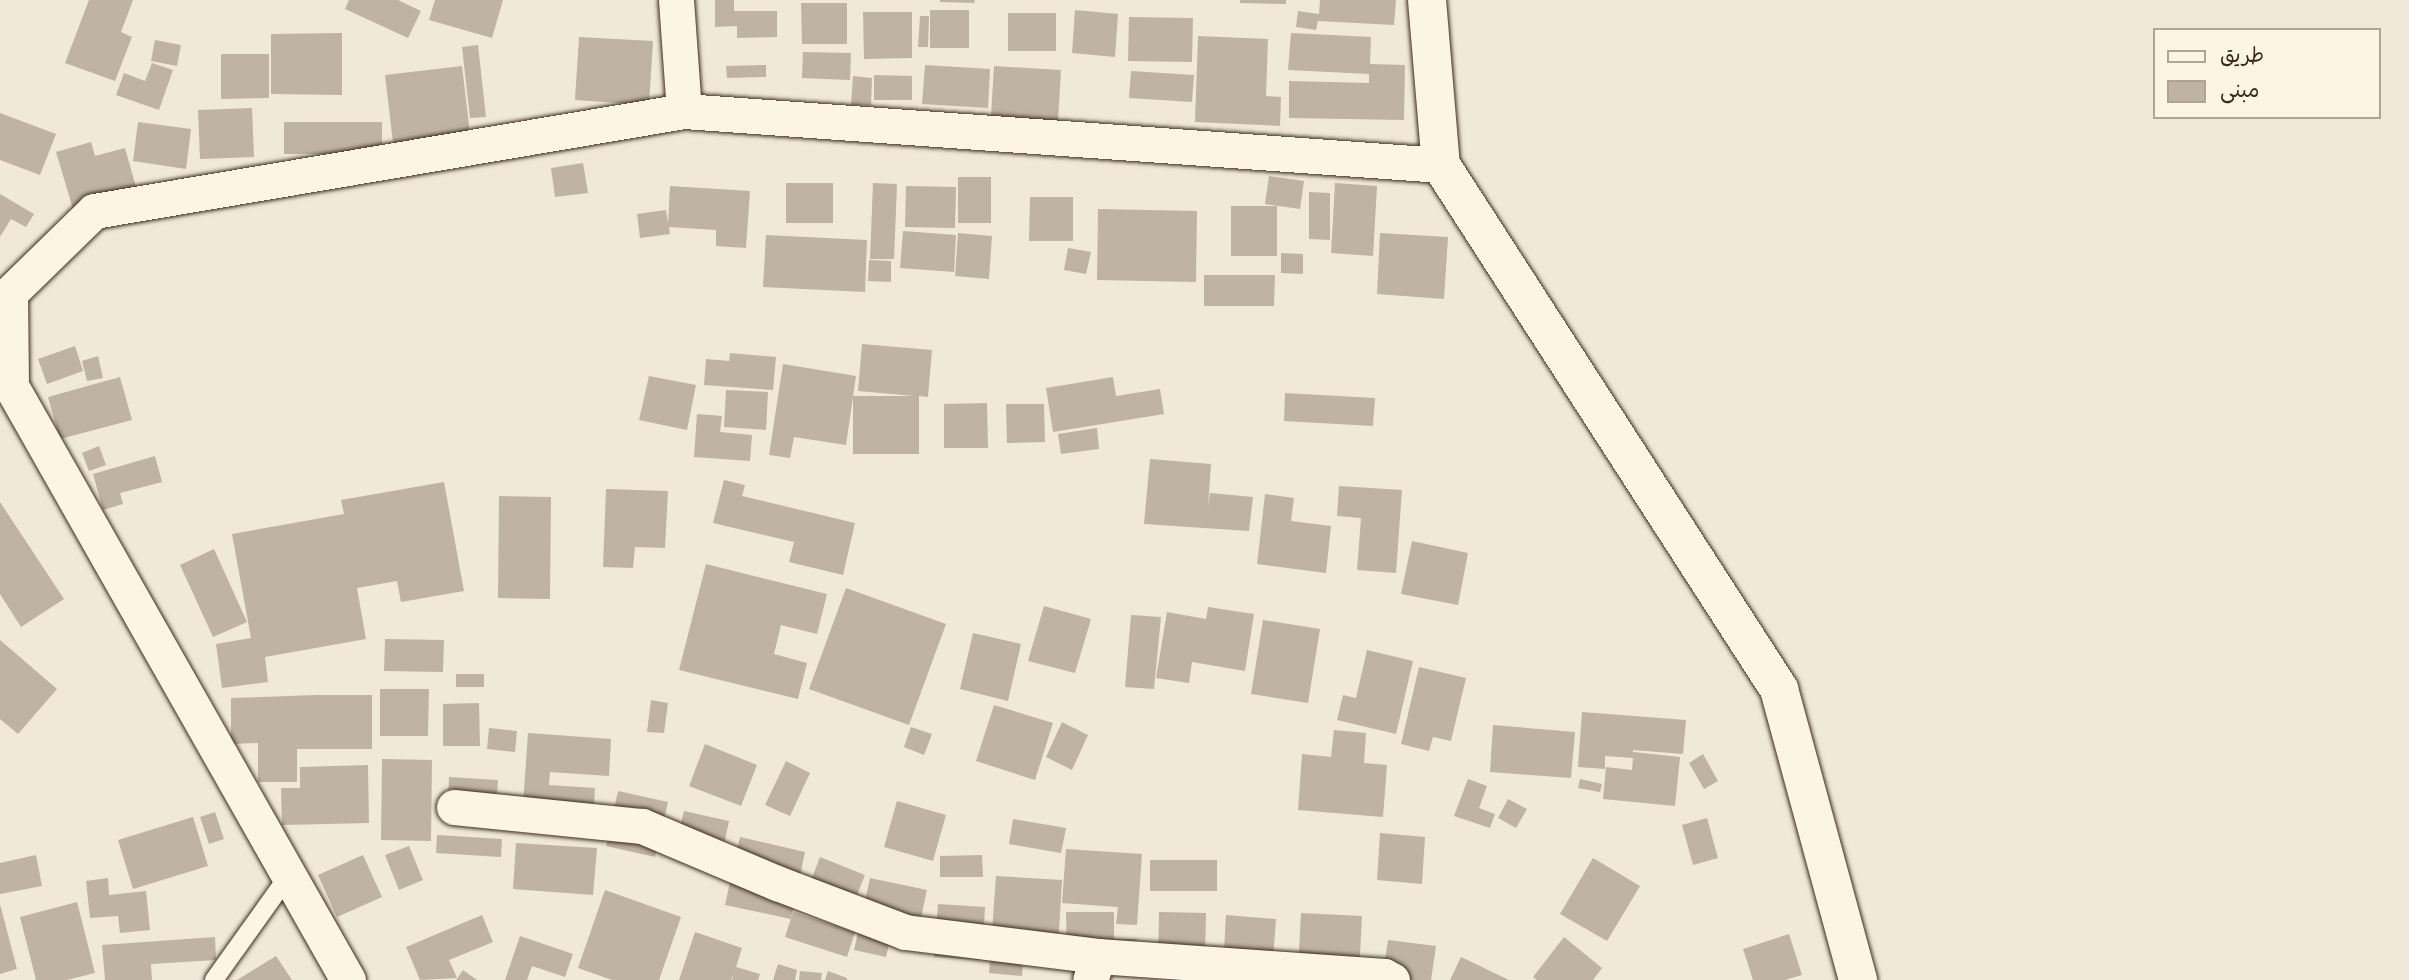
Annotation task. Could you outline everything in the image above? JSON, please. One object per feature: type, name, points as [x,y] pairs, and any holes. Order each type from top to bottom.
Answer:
[{"type":"main road","points":[[1427,0],[1441,165],[1779,689],[1858,980]]},
{"type":"street","points":[[676,0],[684,111]]},
{"type":"street","points":[[348,980],[10,386],[10,293],[94,211],[684,111],[1441,165]]},
{"type":"street","points":[[454,807],[642,826],[776,883],[905,932],[1094,968],[1384,976],[1392,980]]},
{"type":"lane","points":[[214,980],[289,875]]},
{"type":"building","points":[[89,0],[133,0],[121,32],[132,37],[115,81],[65,63]]},
{"type":"building","points":[[349,0],[398,0],[421,11],[408,38],[345,9]]},
{"type":"building","points":[[435,0],[503,0],[492,38],[429,20]]},
{"type":"building","points":[[715,0],[734,0],[734,11],[777,11],[777,37],[737,38],[737,26],[715,27]]},
{"type":"building","points":[[940,0],[975,0],[974,3]]},
{"type":"building","points":[[1240,0],[1286,0],[1286,4],[1240,3]]},
{"type":"building","points":[[1320,0],[1396,0],[1394,25],[1318,21],[1316,30],[1296,27],[1298,11],[1319,14]]},
{"type":"building","points":[[801,3],[847,3],[847,44],[802,44]]},
{"type":"building","points":[[930,10],[969,10],[969,48],[930,48]]},
{"type":"building","points":[[1075,10],[1118,14],[1115,57],[1072,53]]},
{"type":"building","points":[[863,12],[912,12],[912,58],[864,59]]},
{"type":"building","points":[[1008,13],[1056,13],[1056,51],[1008,51]]},
{"type":"building","points":[[920,16],[929,16],[928,47],[918,47]]},
{"type":"building","points":[[1129,17],[1193,18],[1192,62],[1128,61]]},
{"type":"building","points":[[342,33],[342,95],[271,94],[271,34]]},
{"type":"building","points":[[1291,33],[1371,37],[1370,64],[1405,65],[1404,120],[1289,118],[1289,81],[1369,83],[1369,74],[1288,70]]},
{"type":"building","points":[[1198,36],[1268,39],[1266,96],[1281,97],[1280,126],[1195,122]]},
{"type":"building","points":[[579,37],[653,41],[649,105],[575,100]]},
{"type":"building","points":[[155,40],[181,45],[177,66],[151,61]]},
{"type":"building","points":[[478,45],[486,117],[470,118],[462,47]]},
{"type":"building","points":[[803,52],[851,53],[850,80],[802,78]]},
{"type":"building","points":[[221,54],[269,54],[269,98],[221,99]]},
{"type":"building","points":[[152,63],[173,70],[159,110],[116,95],[124,73],[145,81]]},
{"type":"building","points":[[766,65],[766,77],[727,78],[726,66]]},
{"type":"building","points":[[925,65],[990,69],[988,108],[922,104]]},
{"type":"building","points":[[462,66],[470,134],[393,143],[385,75]]},
{"type":"building","points":[[994,66],[1061,70],[1058,121],[991,116]]},
{"type":"building","points":[[1131,71],[1194,75],[1192,102],[1129,98]]},
{"type":"building","points":[[874,75],[912,76],[912,100],[874,100]]},
{"type":"building","points":[[853,76],[872,78],[871,105],[851,105]]},
{"type":"building","points":[[252,108],[254,157],[200,159],[198,110]]},
{"type":"building","points":[[0,113],[56,134],[40,175],[0,160]]},
{"type":"building","points":[[138,122],[191,129],[186,169],[133,161]]},
{"type":"building","points":[[284,122],[382,122],[382,154],[284,154]]},
{"type":"building","points":[[91,142],[95,156],[125,148],[140,201],[76,219],[56,152]]},
{"type":"building","points":[[583,163],[588,193],[555,197],[551,168]]},
{"type":"building","points":[[1269,176],[1304,181],[1300,209],[1265,204]]},
{"type":"building","points":[[958,177],[991,177],[991,223],[958,223]]},
{"type":"building","points":[[786,183],[833,183],[833,223],[786,223]]},
{"type":"building","points":[[873,183],[897,184],[894,259],[870,259]]},
{"type":"building","points":[[1335,183],[1377,186],[1373,256],[1331,253]]},
{"type":"building","points":[[670,186],[750,191],[746,248],[716,246],[716,230],[669,227],[670,234],[640,238],[637,214],[666,210],[668,224]]},
{"type":"building","points":[[906,186],[956,187],[955,228],[905,227]]},
{"type":"building","points":[[1309,192],[1330,193],[1330,240],[1309,239]]},
{"type":"building","points":[[0,194],[34,214],[26,227],[11,219],[0,237]]},
{"type":"building","points":[[1030,197],[1073,197],[1073,241],[1029,241]]},
{"type":"building","points":[[1231,206],[1277,206],[1277,256],[1231,256]]},
{"type":"building","points":[[1098,209],[1197,211],[1196,282],[1097,280]]},
{"type":"building","points":[[903,231],[956,235],[954,272],[900,268]]},
{"type":"building","points":[[958,233],[992,236],[989,279],[955,276]]},
{"type":"building","points":[[1380,233],[1448,237],[1444,299],[1377,294]]},
{"type":"building","points":[[766,235],[867,240],[865,292],[763,287]]},
{"type":"building","points":[[1068,248],[1091,252],[1086,274],[1064,270]]},
{"type":"building","points":[[1281,253],[1303,254],[1303,274],[1281,273]]},
{"type":"building","points":[[869,260],[891,261],[891,282],[868,281]]},
{"type":"building","points":[[1204,275],[1275,275],[1274,306],[1204,306]]},
{"type":"building","points":[[862,344],[932,350],[928,397],[919,396],[919,454],[853,454],[853,396],[914,396],[858,391]]},
{"type":"building","points":[[75,346],[83,371],[47,384],[38,359]]},
{"type":"building","points":[[730,353],[776,357],[773,390],[704,385],[706,359],[729,361]]},
{"type":"building","points":[[98,356],[103,378],[87,381],[82,361]]},
{"type":"building","points":[[783,364],[856,376],[846,445],[794,437],[790,458],[769,455]]},
{"type":"building","points":[[649,376],[696,385],[687,430],[639,420]]},
{"type":"building","points":[[120,377],[132,420],[60,439],[48,397]]},
{"type":"building","points":[[1113,377],[1116,396],[1160,389],[1164,414],[1053,432],[1046,388]]},
{"type":"building","points":[[726,390],[768,392],[766,430],[724,427]]},
{"type":"building","points":[[1285,393],[1375,398],[1373,426],[1284,421]]},
{"type":"building","points":[[987,403],[988,448],[944,448],[944,404]]},
{"type":"building","points":[[1006,404],[1044,404],[1045,442],[1007,443]]},
{"type":"building","points":[[697,414],[722,416],[720,432],[752,435],[750,461],[694,457]]},
{"type":"building","points":[[1097,428],[1099,449],[1061,454],[1058,434]]},
{"type":"building","points":[[99,446],[106,465],[89,471],[82,453]]},
{"type":"building","points":[[155,456],[162,482],[120,493],[123,504],[103,510],[93,474]]},
{"type":"building","points":[[1150,459],[1211,464],[1208,508],[1210,493],[1253,497],[1249,531],[1144,524]]},
{"type":"building","points":[[724,480],[745,485],[742,496],[855,523],[843,575],[789,562],[794,542],[713,523]]},
{"type":"building","points":[[444,482],[464,591],[401,602],[397,581],[357,588],[366,639],[265,657],[268,682],[222,688],[216,644],[251,638],[232,534],[344,514],[341,500]]},
{"type":"building","points":[[1339,486],[1402,490],[1396,573],[1357,570],[1361,518],[1337,516]]},
{"type":"building","points":[[606,489],[668,491],[665,548],[635,547],[633,568],[603,567]]},
{"type":"building","points":[[1265,494],[1294,498],[1291,521],[1331,526],[1326,573],[1257,564]]},
{"type":"building","points":[[499,496],[551,497],[550,599],[498,598]]},
{"type":"building","points":[[0,502],[64,599],[21,627],[0,594]]},
{"type":"building","points":[[1412,541],[1468,553],[1458,605],[1401,594]]},
{"type":"building","points":[[214,549],[247,622],[213,637],[180,565]]},
{"type":"building","points":[[706,564],[827,594],[817,634],[781,625],[774,654],[807,663],[798,699],[679,670]]},
{"type":"building","points":[[846,588],[946,624],[909,725],[809,689]]},
{"type":"building","points":[[1044,606],[1091,619],[1075,673],[1028,661]]},
{"type":"building","points":[[1208,607],[1254,614],[1245,671],[1192,662],[1189,683],[1156,678],[1167,612],[1206,619]]},
{"type":"building","points":[[1131,615],[1161,617],[1154,689],[1125,687]]},
{"type":"building","points":[[1263,620],[1320,629],[1308,703],[1251,694]]},
{"type":"building","points":[[973,633],[1021,644],[1008,701],[960,689]]},
{"type":"building","points":[[385,639],[444,640],[443,672],[384,671]]},
{"type":"building","points":[[0,640],[57,689],[18,734],[0,719]]},
{"type":"building","points":[[1367,650],[1413,661],[1396,734],[1337,720],[1343,695],[1356,698]]},
{"type":"building","points":[[1419,667],[1466,678],[1451,741],[1433,737],[1429,751],[1401,744]]},
{"type":"building","points":[[456,674],[484,674],[484,687],[456,687]]},
{"type":"building","points":[[380,689],[429,689],[428,736],[380,736]]},
{"type":"building","points":[[372,695],[372,749],[297,749],[297,782],[258,782],[258,743],[231,744],[231,698]]},
{"type":"building","points":[[651,700],[668,703],[664,733],[647,732]]},
{"type":"building","points":[[479,703],[480,746],[443,746],[443,704]]},
{"type":"building","points":[[994,705],[1053,723],[1035,780],[976,761]]},
{"type":"building","points":[[1582,712],[1686,720],[1683,754],[1633,750],[1680,757],[1675,806],[1603,799],[1606,767],[1632,770],[1633,758],[1605,756],[1605,769],[1578,767]]},
{"type":"building","points":[[1062,722],[1088,735],[1072,770],[1046,757]]},
{"type":"building","points":[[1493,725],[1575,732],[1571,778],[1490,772]]},
{"type":"building","points":[[911,727],[932,734],[924,755],[904,747]]},
{"type":"building","points":[[489,728],[517,731],[515,752],[487,749]]},
{"type":"building","points":[[1334,730],[1366,733],[1364,763],[1387,765],[1383,817],[1298,810],[1302,754],[1331,757]]},
{"type":"building","points":[[528,733],[611,739],[609,776],[550,772],[549,785],[595,788],[592,835],[523,804]]},
{"type":"building","points":[[705,744],[757,765],[741,806],[689,786]]},
{"type":"building","points":[[1703,754],[1718,781],[1704,789],[1689,763]]},
{"type":"building","points":[[382,759],[432,760],[431,841],[381,840]]},
{"type":"building","points":[[786,761],[810,773],[790,816],[765,805]]},
{"type":"building","points":[[368,765],[369,823],[282,825],[281,788],[300,788],[300,767]]},
{"type":"building","points":[[449,777],[498,780],[495,827],[447,824]]},
{"type":"building","points":[[1468,779],[1487,786],[1479,808],[1495,814],[1490,828],[1454,816]]},
{"type":"building","points":[[1580,779],[1602,784],[1600,792],[1578,788]]},
{"type":"building","points":[[618,791],[668,802],[655,857],[606,846]]},
{"type":"building","points":[[1508,799],[1527,809],[1516,828],[1498,818]]},
{"type":"building","points":[[897,801],[946,815],[933,861],[884,847]]},
{"type":"building","points":[[684,811],[729,821],[719,868],[673,857]]},
{"type":"building","points":[[215,812],[224,839],[209,844],[200,817]]},
{"type":"building","points":[[193,817],[208,866],[133,889],[118,840]]},
{"type":"building","points":[[1707,818],[1718,858],[1693,865],[1682,825]]},
{"type":"building","points":[[1013,819],[1066,828],[1061,853],[1009,844]]},
{"type":"building","points":[[1380,833],[1425,837],[1422,884],[1377,880]]},
{"type":"building","points":[[437,835],[502,839],[501,857],[436,853]]},
{"type":"building","points":[[740,837],[805,852],[791,919],[725,905]]},
{"type":"building","points":[[516,843],[597,848],[593,895],[513,889]]},
{"type":"building","points":[[409,846],[423,880],[399,890],[385,855]]},
{"type":"building","points":[[1066,849],[1142,854],[1137,925],[1116,924],[1118,907],[1062,903]]},
{"type":"building","points":[[36,855],[42,886],[0,894],[0,863]]},
{"type":"building","points":[[363,855],[382,897],[337,917],[318,875]]},
{"type":"building","points":[[982,855],[983,877],[940,877],[940,856]]},
{"type":"building","points":[[820,857],[865,875],[847,920],[803,901]]},
{"type":"building","points":[[1593,858],[1640,886],[1607,941],[1560,914]]},
{"type":"building","points":[[1150,860],[1217,860],[1217,891],[1150,891]]},
{"type":"building","points":[[996,876],[1062,880],[1057,965],[1023,963],[1022,976],[989,973]]},
{"type":"building","points":[[108,878],[109,895],[146,891],[150,930],[120,933],[118,916],[90,918],[86,881]]},
{"type":"building","points":[[870,878],[927,890],[914,950],[889,944],[886,957],[854,950]]},
{"type":"building","points":[[605,890],[681,917],[659,980],[612,980],[578,968]]},
{"type":"building","points":[[77,902],[95,973],[67,980],[36,980],[20,917]]},
{"type":"building","points":[[0,904],[17,969],[0,974]]},
{"type":"building","points":[[938,904],[985,907],[982,960],[934,957]]},
{"type":"building","points":[[793,912],[855,932],[847,957],[785,937]]},
{"type":"building","points":[[1066,912],[1114,912],[1114,939],[1137,939],[1137,963],[1067,963]]},
{"type":"building","points":[[1159,912],[1206,913],[1205,961],[1158,960]]},
{"type":"building","points":[[1301,913],[1362,916],[1359,974],[1298,971]]},
{"type":"building","points":[[482,915],[493,942],[449,960],[457,978],[420,980],[406,947]]},
{"type":"building","points":[[1226,915],[1276,919],[1272,972],[1223,969]]},
{"type":"building","points":[[695,932],[742,948],[736,967],[760,974],[758,980],[732,980],[734,973],[731,980],[679,980]]},
{"type":"building","points":[[1789,934],[1802,975],[1785,980],[1753,980],[1743,949]]},
{"type":"building","points":[[520,936],[573,954],[565,977],[532,966],[527,980],[505,980]]},
{"type":"building","points":[[215,937],[216,960],[151,964],[152,980],[105,980],[102,945]]},
{"type":"building","points":[[1564,937],[1602,968],[1593,980],[1537,980],[1533,977]]},
{"type":"building","points":[[1388,940],[1436,946],[1431,980],[1382,980]]},
{"type":"building","points":[[276,956],[292,980],[237,980]]},
{"type":"building","points":[[1461,957],[1509,980],[1450,980]]},
{"type":"building","points":[[778,964],[797,970],[795,980],[773,980]]},
{"type":"building","points":[[463,970],[477,980],[456,980]]},
{"type":"building","points":[[800,971],[822,973],[821,980],[799,980]]},
{"type":"building","points":[[828,971],[847,978],[847,980],[825,980]]}]
